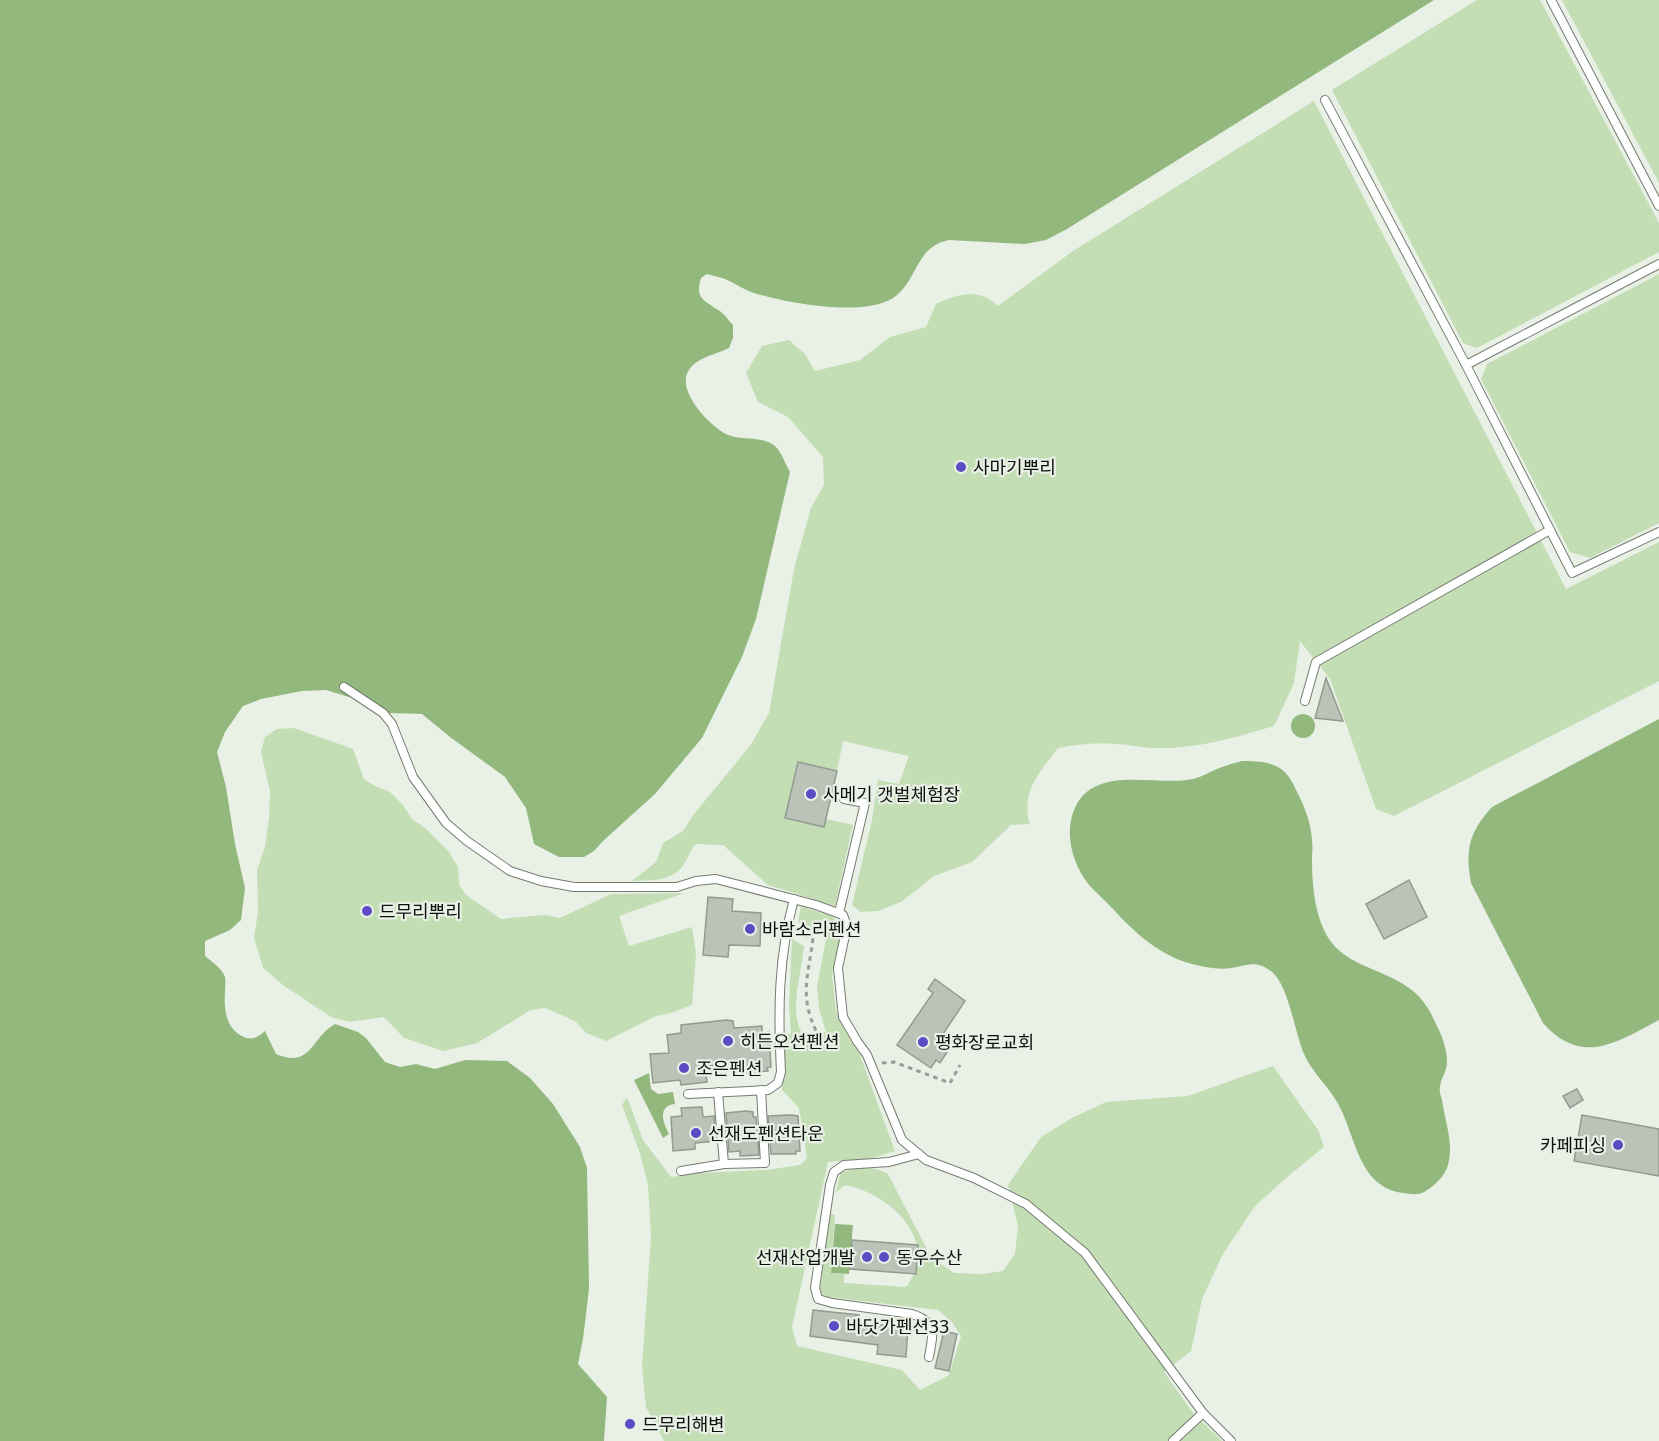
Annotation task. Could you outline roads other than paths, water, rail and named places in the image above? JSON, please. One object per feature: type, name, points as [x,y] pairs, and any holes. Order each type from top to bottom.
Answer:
[{"type":"lane","points":[[1551,0],[1659,206]]},
{"type":"lane","points":[[1325,100],[1466,365],[1572,573],[1659,532]]},
{"type":"lane","points":[[1466,365],[1659,264]]},
{"type":"lane","points":[[1305,701],[1317,662],[1550,530]]},
{"type":"lane","points":[[344,687],[382,713],[393,724],[414,777],[446,823],[510,871],[541,881],[574,887],[677,887],[696,881],[716,879],[794,899],[843,915],[847,926],[837,968],[843,1017],[871,1065],[902,1140],[926,1160],[974,1178],[1026,1204],[1085,1253],[1203,1413],[1231,1441]]},
{"type":"lane","points":[[839,913],[864,803],[844,799]]},
{"type":"lane","points":[[688,1094],[768,1090],[778,1083],[782,1072],[780,975],[786,929],[794,899]]},
{"type":"lane","points":[[681,1171],[724,1164],[765,1163],[761,1090]]},
{"type":"lane","points":[[718,1092],[724,1164]]},
{"type":"lane","points":[[919,1154],[889,1162],[844,1165],[834,1172],[830,1185],[815,1288],[818,1299],[832,1303],[912,1314],[924,1318],[932,1325],[933,1336],[929,1357]]},
{"type":"lane","points":[[1173,1441],[1203,1413]]},
{"type":"place","name":"사마기뿌리","points":[[961,467]]},
{"type":"place","name":"사메기 갯벌체험장","points":[[811,794]]},
{"type":"place","name":"드무리뿌리","points":[[367,911]]},
{"type":"place","name":"바람소리펜션","points":[[750,929]]},
{"type":"place","name":"히든오션펜션","points":[[728,1041]]},
{"type":"place","name":"평화장로교회","points":[[923,1042]]},
{"type":"place","name":"조은펜션","points":[[684,1068]]},
{"type":"place","name":"선재도펜션타운","points":[[696,1133]]},
{"type":"place","name":"카페피싱","points":[[1618,1145]]},
{"type":"place","name":"선재산업개발","points":[[867,1257]]},
{"type":"place","name":"동우수산","points":[[884,1257]]},
{"type":"place","name":"바닷가펜션33","points":[[834,1326]]},
{"type":"place","name":"드무리해변","points":[[630,1424]]}]
